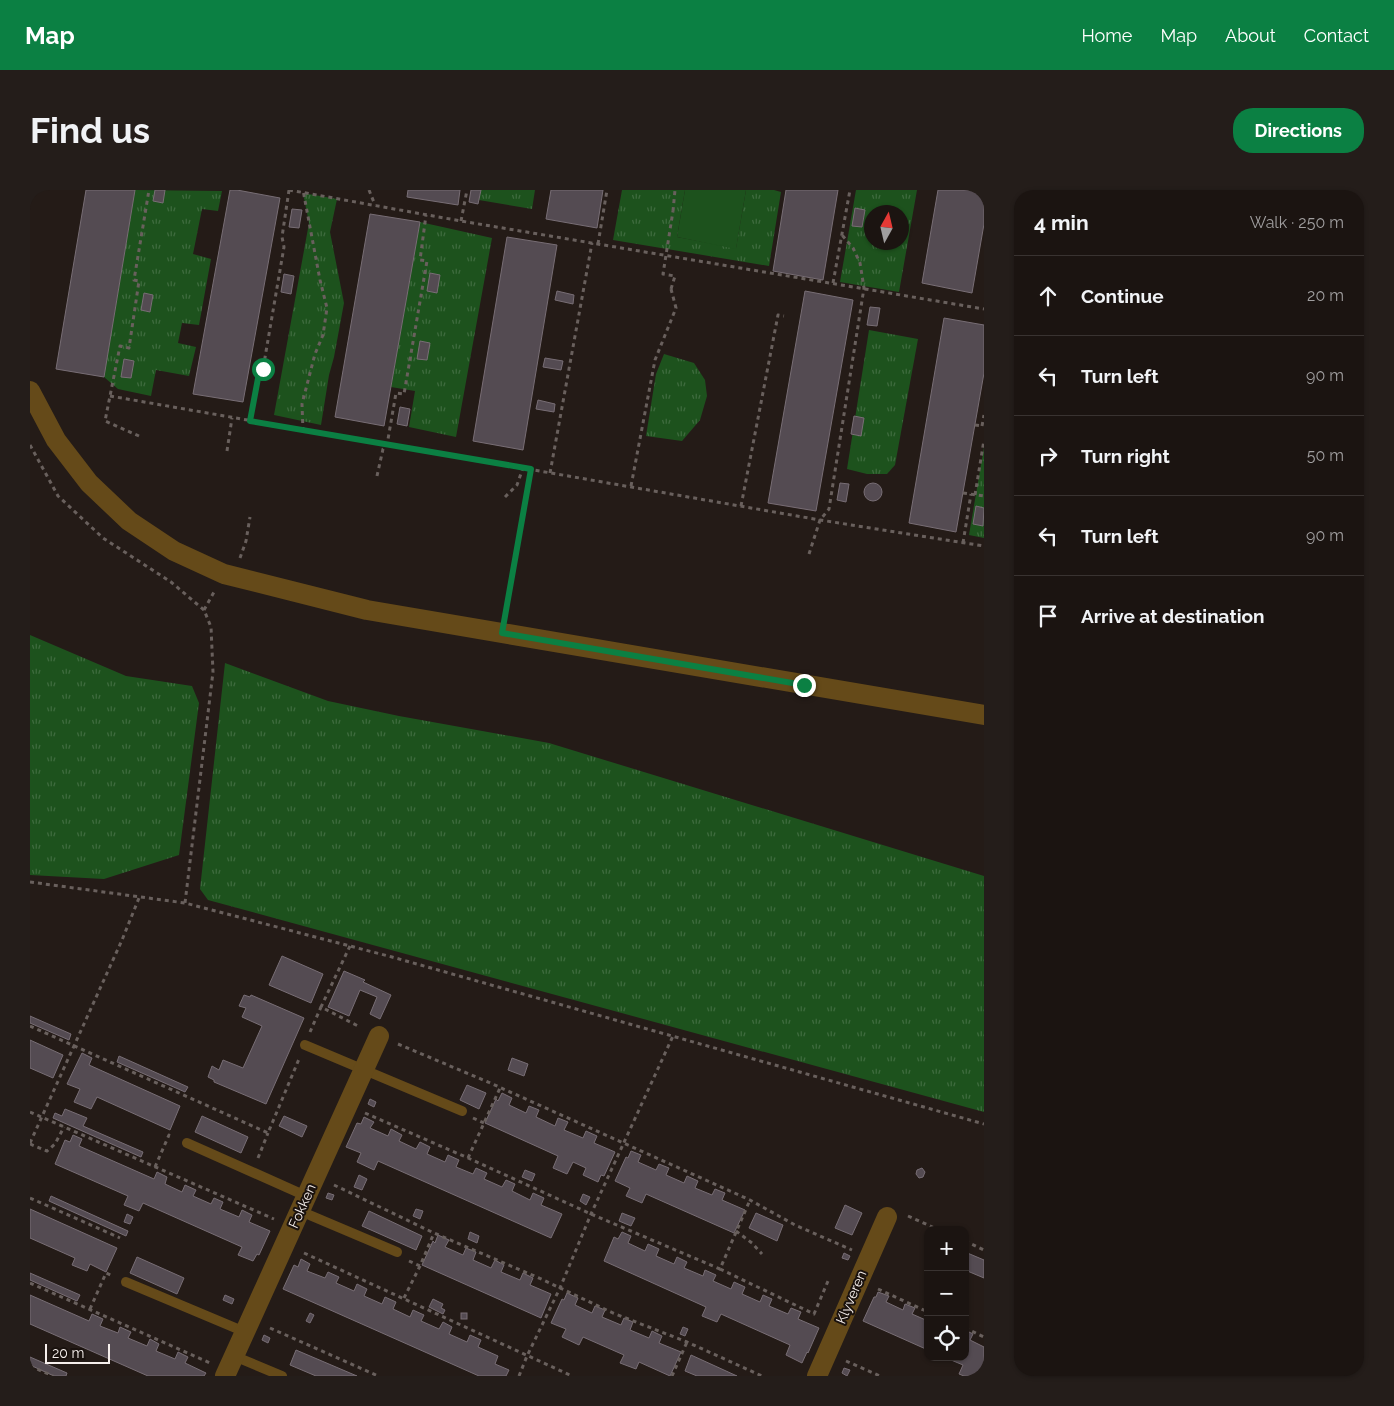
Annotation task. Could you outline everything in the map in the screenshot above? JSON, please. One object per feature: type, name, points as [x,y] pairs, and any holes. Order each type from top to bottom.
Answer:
[{"type":"street","points":[[30,391],[56,440],[89,483],[129,521],[174,551],[224,574],[367,610],[984,715]]},
{"type":"street","name":"Fokken","points":[[229,1368],[379,1036]]},
{"type":"street","name":"Klyveren","points":[[817,1376],[887,1217]]},
{"type":"lane","points":[[305,1044],[462,1111]]},
{"type":"lane","points":[[187,1144],[252,1173],[296,1220],[398,1252]]},
{"type":"lane","points":[[126,1282],[248,1326]]},
{"type":"lane","points":[[229,1368],[282,1376]]},
{"type":"path","points":[[139,436],[105,421],[120,346],[129,348],[139,281],[134,280],[149,190]]},
{"type":"path","points":[[250,421],[259,373],[263,369],[270,332],[284,247],[282,237],[289,190],[303,191],[426,215],[984,309]]},
{"type":"path","points":[[369,190],[375,206]]},
{"type":"path","points":[[462,221],[467,190]]},
{"type":"path","points":[[598,244],[607,190]]},
{"type":"path","points":[[631,486],[654,360],[676,308],[671,289],[675,276],[663,274],[675,190]]},
{"type":"path","points":[[833,283],[850,190]]},
{"type":"path","points":[[303,191],[327,308],[323,335],[315,354],[302,404],[303,431]]},
{"type":"path","points":[[377,476],[382,449],[387,445],[396,393],[404,394],[426,261],[420,260],[426,215]]},
{"type":"path","points":[[808,554],[820,520],[829,509],[864,288],[860,263],[853,248],[842,235]]},
{"type":"path","points":[[550,473],[592,243]]},
{"type":"path","points":[[741,506],[778,315],[784,316]]},
{"type":"path","points":[[110,396],[820,520],[984,546]]},
{"type":"path","points":[[975,425],[983,426],[984,415]]},
{"type":"path","points":[[227,451],[232,418]]},
{"type":"path","points":[[963,543],[984,440]]},
{"type":"path","points":[[30,445],[58,496],[103,538],[171,582],[204,610],[211,627],[213,672],[185,903]]},
{"type":"path","points":[[505,497],[518,485],[523,468]]},
{"type":"path","points":[[502,633],[531,469]]},
{"type":"path","points":[[963,493],[984,496]]},
{"type":"path","points":[[30,882],[185,903],[350,946],[984,1124]]},
{"type":"path","points":[[64,1126],[55,1144],[47,1151],[30,1143],[122,940],[139,898]]},
{"type":"path","points":[[252,1173],[305,1044],[350,946]]},
{"type":"path","points":[[321,1007],[379,1036],[750,1200],[796,1225],[868,1258]]},
{"type":"path","points":[[30,1026],[268,1133]]},
{"type":"path","points":[[519,1376],[560,1288],[591,1214],[674,1036]]},
{"type":"path","points":[[468,1158],[500,1088]]},
{"type":"path","points":[[348,1105],[591,1214],[720,1269],[814,1314],[828,1281]]},
{"type":"path","points":[[30,1112],[155,1167],[296,1220],[404,1298],[572,1376]]},
{"type":"path","points":[[155,1167],[169,1136],[187,1144]]},
{"type":"path","points":[[316,1176],[434,1233],[613,1313],[687,1342],[762,1376]]},
{"type":"path","points":[[30,1198],[120,1238]]},
{"type":"path","points":[[720,1269],[750,1200]]},
{"type":"path","points":[[736,1230],[752,1242],[762,1254]]},
{"type":"path","points":[[404,1298],[434,1233]]},
{"type":"path","points":[[969,1244],[984,1250]]},
{"type":"path","points":[[90,1309],[106,1273],[126,1282]]},
{"type":"path","points":[[859,1280],[924,1310]]},
{"type":"path","points":[[30,1282],[229,1368]]},
{"type":"path","points":[[248,1326],[378,1376]]},
{"type":"path","points":[[969,1330],[984,1337]]},
{"type":"path","points":[[672,1376],[687,1342]]},
{"type":"path","points":[[827,1352],[880,1376]]},
{"type":"path","points":[[30,1366],[53,1376]]},
{"type":"green space","points":[[135,190],[222,191],[218,211],[202,209],[193,254],[211,259],[199,325],[182,323],[178,343],[196,347],[189,376],[156,370],[151,396],[118,389],[104,377]]},
{"type":"green space","points":[[481,190],[535,190],[532,209],[479,200]]},
{"type":"green space","points":[[622,190],[685,190],[677,237],[736,248],[746,190],[774,190],[781,192],[769,266],[613,240]]},
{"type":"green space","points":[[685,190],[746,190],[736,249],[677,237]]},
{"type":"green space","points":[[856,190],[917,190],[909,235],[909,205],[864,205],[864,250],[906,250],[899,292],[840,282]]},
{"type":"green space","points":[[303,193],[337,199],[330,232],[344,303],[321,425],[274,415],[309,223]]},
{"type":"green space","points":[[420,222],[492,238],[456,437],[409,427],[415,391],[391,387]]},
{"type":"green space","points":[[869,330],[918,339],[895,465],[887,474],[867,474],[847,469]]},
{"type":"green space","points":[[664,354],[694,363],[705,380],[707,396],[700,420],[682,441],[646,436],[656,374]]},
{"type":"green space","points":[[984,447],[984,538],[969,535]]},
{"type":"green space","points":[[30,635],[126,676],[192,686],[199,703],[179,855],[104,879],[30,875]]},
{"type":"green space","points":[[225,663],[328,701],[549,743],[984,876],[984,1112],[208,900],[200,889]]},
{"type":"building","points":[[86,190],[135,190],[104,377],[56,369]]},
{"type":"building","points":[[155,190],[165,190],[163,203],[153,201]]},
{"type":"building","points":[[230,190],[280,198],[243,402],[193,394]]},
{"type":"building","points":[[408,190],[460,190],[458,205],[407,197]]},
{"type":"building","points":[[471,190],[481,190],[478,204],[469,202]]},
{"type":"building","points":[[551,190],[603,190],[597,228],[546,219]]},
{"type":"building","points":[[786,190],[838,190],[823,280],[773,271]]},
{"type":"building","points":[[938,190],[984,190],[984,224],[972,293],[922,283]]},
{"type":"building","points":[[855,208],[864,210],[862,227],[852,226]]},
{"type":"building","points":[[292,209],[302,210],[299,228],[289,227]]},
{"type":"building","points":[[370,214],[420,222],[384,426],[335,417]]},
{"type":"building","points":[[507,237],[557,245],[523,450],[473,441]]},
{"type":"building","points":[[430,273],[440,275],[437,293],[427,291]]},
{"type":"building","points":[[284,274],[294,276],[291,294],[281,292]]},
{"type":"building","points":[[557,291],[574,295],[573,304],[555,300]]},
{"type":"building","points":[[805,291],[853,300],[816,511],[768,503]]},
{"type":"building","points":[[144,293],[153,295],[150,312],[141,310]]},
{"type":"building","points":[[870,307],[880,308],[877,326],[867,325]]},
{"type":"building","points":[[944,318],[984,325],[984,373],[956,532],[909,523]]},
{"type":"building","points":[[420,341],[430,343],[427,360],[417,359]]},
{"type":"building","points":[[545,358],[563,361],[561,370],[543,367]]},
{"type":"building","points":[[124,359],[134,361],[131,378],[121,377]]},
{"type":"building","points":[[538,400],[555,404],[554,412],[536,409]]},
{"type":"building","points":[[400,407],[410,409],[407,426],[397,424]]},
{"type":"building","points":[[854,416],[864,418],[861,436],[851,434]]},
{"type":"building","points":[[840,483],[849,484],[846,502],[837,500]]},
{"type":"building","points":[[873,483],[881,488],[882,492],[877,500],[873,501],[865,496],[864,492],[869,484]]},
{"type":"building","points":[[976,506],[984,508],[983,526],[973,524]]},
{"type":"building","points":[[282,956],[323,974],[311,1003],[269,985]]},
{"type":"building","points":[[344,971],[365,980],[363,982],[391,995],[380,1019],[370,1014],[377,997],[360,990],[349,1016],[328,1007]]},
{"type":"building","points":[[244,995],[250,997],[251,995],[304,1018],[266,1104],[214,1082],[214,1080],[208,1077],[212,1066],[219,1070],[223,1060],[243,1068],[262,1026],[242,1017],[246,1008],[239,1006]]},
{"type":"building","points":[[30,1016],[71,1034],[69,1040],[30,1023]]},
{"type":"building","points":[[30,1040],[63,1055],[53,1078],[30,1068]]},
{"type":"building","points":[[82,1053],[92,1058],[89,1065],[180,1106],[170,1130],[97,1097],[91,1109],[74,1102],[80,1089],[67,1084]]},
{"type":"building","points":[[119,1056],[188,1087],[185,1092],[117,1062]]},
{"type":"building","points":[[512,1058],[528,1064],[524,1076],[508,1070]]},
{"type":"building","points":[[467,1085],[486,1093],[479,1109],[460,1100]]},
{"type":"building","points":[[502,1093],[512,1098],[509,1105],[526,1113],[529,1106],[539,1110],[536,1117],[555,1126],[558,1118],[568,1122],[564,1130],[583,1138],[586,1131],[597,1136],[594,1143],[615,1152],[604,1176],[601,1175],[598,1182],[583,1175],[586,1168],[573,1162],[567,1174],[553,1168],[558,1156],[485,1123],[496,1099],[498,1101]]},
{"type":"building","points":[[370,1099],[376,1102],[374,1107],[368,1104]]},
{"type":"building","points":[[65,1109],[87,1118],[83,1126],[143,1152],[141,1157],[53,1118],[55,1113],[62,1116]]},
{"type":"building","points":[[202,1116],[248,1137],[241,1153],[195,1132]]},
{"type":"building","points":[[284,1116],[307,1126],[302,1137],[279,1126]]},
{"type":"building","points":[[364,1117],[374,1122],[370,1128],[388,1136],[391,1129],[402,1135],[399,1141],[416,1149],[420,1142],[430,1147],[427,1154],[445,1162],[448,1155],[459,1160],[456,1167],[473,1174],[476,1168],[487,1173],[484,1179],[502,1187],[506,1180],[515,1184],[512,1191],[530,1200],[533,1193],[544,1198],[541,1205],[562,1214],[551,1238],[378,1161],[374,1170],[357,1162],[361,1153],[346,1147],[357,1123],[361,1124]]},
{"type":"building","points":[[73,1135],[82,1139],[79,1146],[154,1179],[157,1172],[167,1177],[165,1184],[182,1192],[185,1185],[196,1190],[193,1196],[211,1204],[214,1198],[223,1202],[220,1209],[239,1217],[242,1210],[252,1215],[249,1222],[270,1231],[259,1255],[257,1254],[253,1261],[238,1255],[242,1247],[143,1203],[139,1211],[124,1205],[128,1196],[55,1164],[65,1140],[70,1142]]},
{"type":"building","points":[[631,1151],[641,1155],[638,1162],[656,1170],[659,1164],[669,1168],[666,1175],[684,1183],[687,1176],[698,1181],[695,1188],[712,1195],[715,1189],[725,1193],[722,1200],[745,1210],[734,1233],[646,1194],[642,1203],[626,1196],[630,1188],[615,1181],[626,1157],[628,1158]]},
{"type":"building","points":[[922,1168],[925,1172],[923,1177],[919,1178],[916,1174],[917,1170]]},
{"type":"building","points":[[525,1170],[535,1174],[532,1181],[522,1177]]},
{"type":"building","points":[[359,1175],[367,1179],[362,1190],[354,1187]]},
{"type":"building","points":[[328,1193],[334,1195],[332,1200],[326,1198]]},
{"type":"building","points":[[583,1194],[590,1197],[586,1205],[580,1201]]},
{"type":"building","points":[[51,1196],[128,1231],[126,1236],[49,1201]]},
{"type":"building","points":[[845,1205],[862,1213],[852,1235],[835,1228]]},
{"type":"building","points":[[30,1209],[117,1248],[106,1272],[90,1264],[87,1271],[72,1265],[75,1258],[30,1238]]},
{"type":"building","points":[[416,1209],[423,1211],[420,1219],[413,1216]]},
{"type":"building","points":[[369,1211],[422,1236],[416,1250],[362,1226]]},
{"type":"building","points":[[622,1213],[635,1218],[631,1226],[619,1221]]},
{"type":"building","points":[[756,1213],[783,1225],[777,1241],[749,1228]]},
{"type":"building","points":[[127,1214],[133,1217],[130,1224],[124,1222]]},
{"type":"building","points":[[470,1232],[479,1236],[477,1243],[468,1239]]},
{"type":"building","points":[[622,1232],[631,1236],[628,1243],[645,1251],[648,1244],[659,1249],[656,1256],[674,1264],[677,1257],[687,1262],[684,1268],[703,1276],[705,1270],[716,1275],[713,1281],[731,1289],[734,1282],[745,1287],[742,1294],[760,1302],[763,1295],[772,1299],[769,1306],[788,1314],[791,1308],[801,1312],[798,1319],[819,1328],[802,1363],[786,1355],[790,1345],[721,1314],[717,1322],[702,1316],[706,1307],[604,1261],[614,1237],[618,1239]]},
{"type":"building","points":[[438,1235],[449,1240],[445,1247],[463,1255],[466,1248],[476,1252],[473,1260],[491,1268],[495,1260],[504,1265],[501,1272],[520,1280],[523,1273],[533,1278],[530,1285],[551,1294],[541,1318],[422,1265],[433,1241],[435,1243]]},
{"type":"building","points":[[844,1253],[850,1256],[848,1260],[842,1258]]},
{"type":"building","points":[[969,1254],[984,1260],[984,1278],[969,1272]]},
{"type":"building","points":[[137,1257],[184,1278],[177,1294],[130,1273]]},
{"type":"building","points":[[301,1259],[310,1264],[307,1271],[325,1278],[328,1272],[339,1277],[336,1283],[354,1291],[357,1284],[367,1289],[364,1296],[382,1304],[385,1297],[396,1302],[393,1309],[410,1317],[413,1310],[424,1315],[421,1321],[439,1329],[443,1322],[452,1327],[449,1334],[467,1342],[470,1335],[481,1340],[478,1347],[498,1356],[495,1364],[509,1370],[506,1376],[479,1376],[283,1289],[294,1265],[298,1267]]},
{"type":"building","points":[[30,1273],[80,1295],[77,1301],[30,1280]]},
{"type":"building","points":[[878,1292],[889,1296],[886,1302],[903,1310],[905,1304],[915,1308],[912,1314],[924,1319],[924,1348],[863,1321],[874,1297],[876,1297]]},
{"type":"building","points":[[567,1293],[578,1298],[575,1305],[592,1313],[595,1306],[605,1310],[602,1317],[621,1325],[624,1318],[633,1322],[630,1330],[649,1338],[652,1331],[662,1336],[659,1343],[681,1352],[670,1376],[639,1362],[636,1369],[620,1363],[624,1355],[583,1337],[579,1345],[562,1337],[566,1329],[551,1323],[562,1299],[564,1300]]},
{"type":"building","points":[[30,1295],[89,1321],[92,1314],[103,1319],[100,1326],[118,1333],[120,1327],[131,1332],[128,1338],[147,1346],[150,1339],[159,1344],[156,1351],[175,1359],[178,1352],[188,1357],[185,1363],[206,1373],[204,1376],[148,1376],[30,1324]]},
{"type":"building","points":[[225,1295],[234,1299],[232,1304],[223,1300]]},
{"type":"building","points":[[433,1299],[443,1304],[441,1308],[445,1310],[443,1314],[429,1307]]},
{"type":"building","points":[[310,1313],[314,1315],[310,1323],[306,1321]]},
{"type":"building","points":[[461,1313],[467,1313],[467,1319],[461,1319]]},
{"type":"building","points":[[683,1327],[688,1329],[685,1336],[680,1334]]},
{"type":"building","points":[[969,1332],[973,1334],[970,1340],[984,1347],[984,1375],[979,1373],[977,1376],[964,1376],[959,1374],[963,1365],[954,1361],[969,1361]]},
{"type":"building","points":[[264,1335],[270,1338],[268,1343],[262,1340]]},
{"type":"building","points":[[296,1350],[357,1376],[316,1376],[290,1365]]},
{"type":"building","points":[[691,1355],[737,1376],[697,1376],[685,1371]]},
{"type":"building","points":[[30,1357],[67,1373],[66,1376],[54,1376],[30,1365]]},
{"type":"building","points":[[844,1368],[850,1370],[847,1376],[842,1373]]},
{"type":"route","points":[[263,369],[259,373],[250,421],[531,469],[502,633],[804,685]]}]
